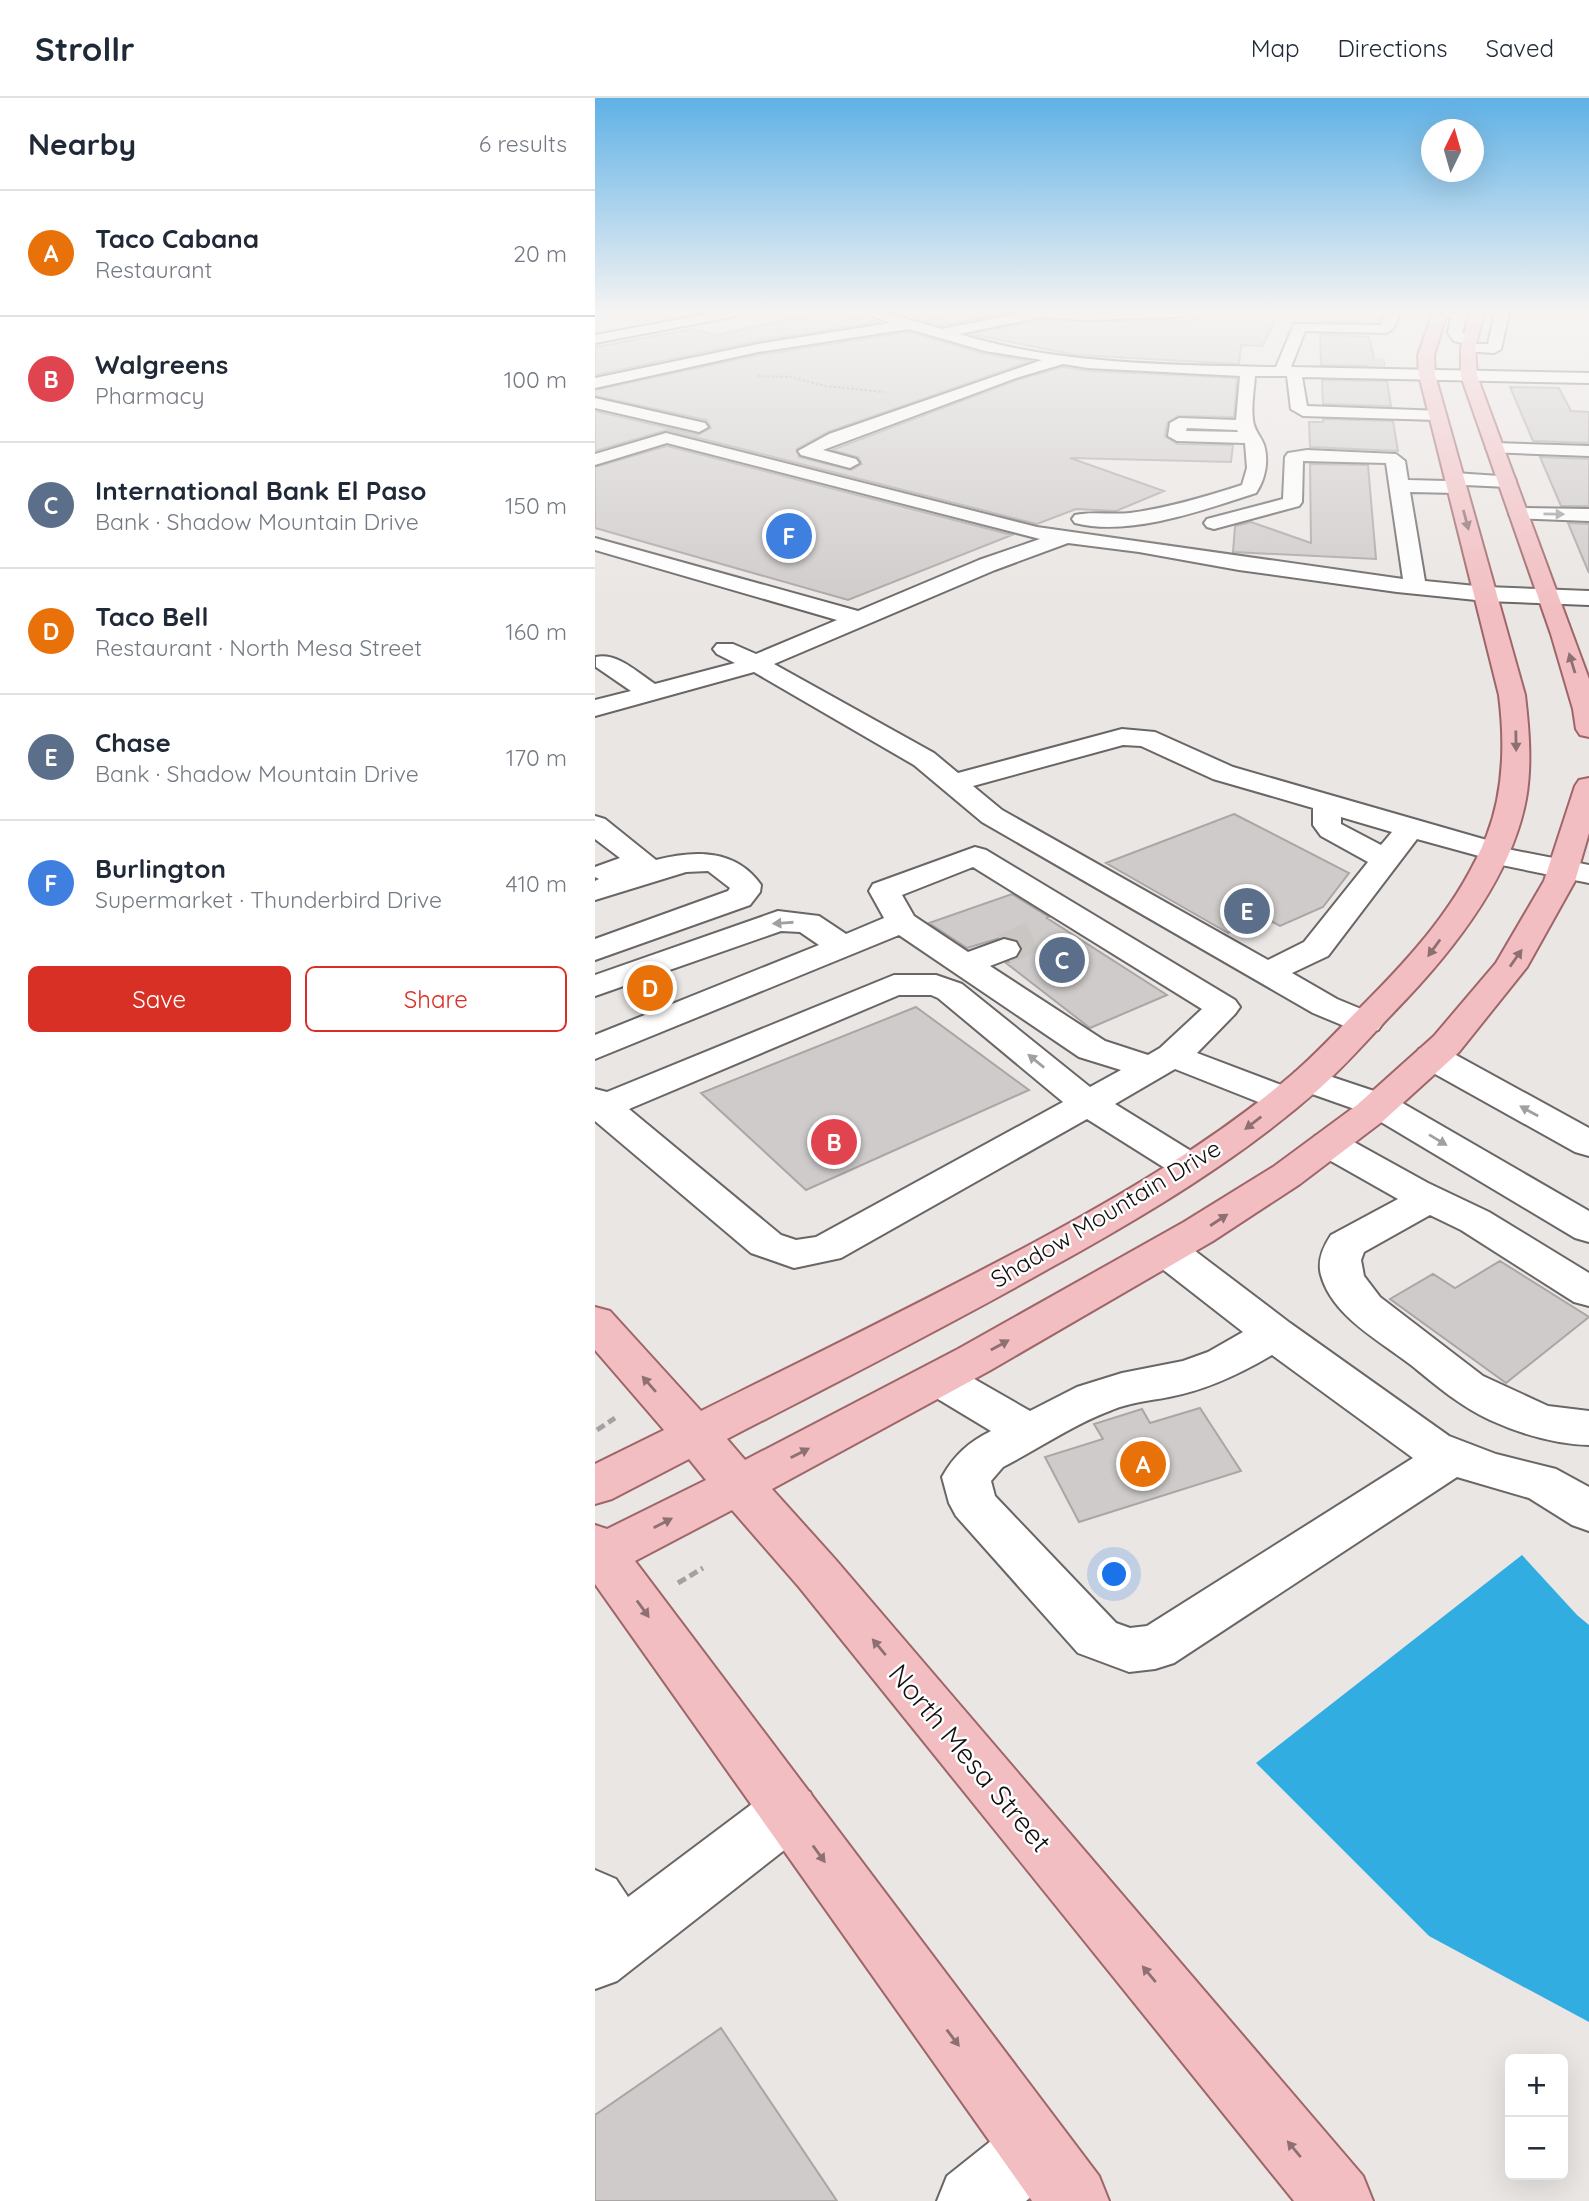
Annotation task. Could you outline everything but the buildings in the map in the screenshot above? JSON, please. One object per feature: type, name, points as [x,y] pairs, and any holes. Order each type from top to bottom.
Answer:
[{"type":"main road","name":"Shadow Mountain Drive","points":[[595,1486],[973,1293],[1112,1217],[1227,1143],[1296,1090],[1424,963],[1470,898],[1493,853],[1512,797],[1516,777],[1517,735],[1512,695],[1436,411]]},
{"type":"main road","points":[[1482,411],[1563,634],[1588,722]]},
{"type":"main road","points":[[1055,2175],[597,1553],[739,1484],[939,1379],[1206,1229],[1287,1176],[1379,1105],[1432,1057],[1484,1001],[1519,955],[1545,911],[1577,872],[1587,808]]},
{"type":"main road","name":"North Mesa Street","points":[[595,1322],[817,1573],[1338,2201]]},
{"type":"street","points":[[630,411],[718,432]]},
{"type":"street","points":[[794,444],[884,411]]},
{"type":"street","points":[[863,466],[807,451],[908,411]]},
{"type":"street","points":[[595,460],[666,438],[1037,533],[1066,526],[1119,521],[1249,489],[1255,476],[1256,458],[1255,444],[1246,431],[1247,411]]},
{"type":"street","points":[[1308,411],[1437,415]]},
{"type":"street","points":[[1495,448],[1589,451]]},
{"type":"street","points":[[1198,527],[1292,502],[1294,457],[1307,455],[1390,458],[1396,461],[1415,587]]},
{"type":"street","points":[[1400,485],[1507,481]]},
{"type":"street","points":[[1518,514],[1589,515]]},
{"type":"street","points":[[595,708],[755,663],[987,565],[1066,526],[1157,551],[1239,564],[1486,594],[1589,598]]},
{"type":"street","points":[[1142,545],[1173,533]]},
{"type":"street","points":[[595,544],[859,619]]},
{"type":"street","points":[[725,649],[755,663],[924,759],[992,816],[1325,1006],[1366,1023]]},
{"type":"street","points":[[605,662],[643,696],[662,718]]},
{"type":"street","points":[[953,783],[1122,737],[1135,737],[1153,740],[1223,773],[1493,853],[1577,872]]},
{"type":"street","points":[[1327,804],[1327,825],[1331,830],[1386,860]]},
{"type":"street","points":[[595,825],[642,861],[595,876]]},
{"type":"street","points":[[1267,973],[1316,949],[1410,828]]},
{"type":"street","points":[[1190,1167],[1089,1104],[950,991],[936,985],[894,985],[598,1105],[766,1244],[794,1254],[826,1249],[1089,1104],[1163,1062],[1223,1007],[975,856],[884,891],[902,922],[1092,1049],[1163,1062],[1296,1090],[1379,1105],[1589,1229]]},
{"type":"street","points":[[595,891],[678,864],[698,862],[716,864],[746,885],[745,892],[739,898],[595,950]]},
{"type":"street","points":[[1045,931],[1078,919]]},
{"type":"street","points":[[595,986],[778,921],[808,923],[844,947]]},
{"type":"street","points":[[595,1048],[902,922]]},
{"type":"street","points":[[966,964],[1005,949]]},
{"type":"street","points":[[1432,1057],[1589,1144]]},
{"type":"street","points":[[1329,1144],[1475,1222],[1589,1292]]},
{"type":"street","points":[[1429,1199],[1346,1244],[1339,1255],[1339,1269],[1346,1284],[1361,1305],[1478,1395],[1557,1426],[1589,1428]]},
{"type":"street","points":[[1167,1251],[1274,1334],[1432,1448],[1488,1470],[1539,1482],[1556,1489],[1589,1513]]},
{"type":"street","points":[[1274,1334],[1224,1363],[1195,1374],[1169,1381],[1138,1384],[1093,1399],[986,1455],[966,1477],[973,1503],[1097,1639],[1129,1650],[1155,1647],[1453,1456]]},
{"type":"street","points":[[939,1379],[1029,1432]]},
{"type":"street","points":[[604,1933],[789,1811]]},
{"type":"street","points":[[972,2201],[1055,2175]]},
{"type":"path","points":[[597,1430],[615,1418]]},
{"type":"path","points":[[671,1587],[703,1568]]},
{"type":"water","points":[[1522,1555],[1589,1625],[1589,2022],[1429,1936],[1256,1763]]},
{"type":"tunnel","points":[[1004,949],[1045,931]]},
{"type":"place","name":"Burlington","points":[[789,536]]},
{"type":"place","name":"Chase","points":[[1247,911]]},
{"type":"place","name":"International Bank El Paso","points":[[1062,960]]},
{"type":"place","name":"Taco Bell","points":[[650,988]]},
{"type":"place","name":"Walgreens","points":[[834,1142]]},
{"type":"place","name":"Taco Cabana","points":[[1143,1464]]}]
